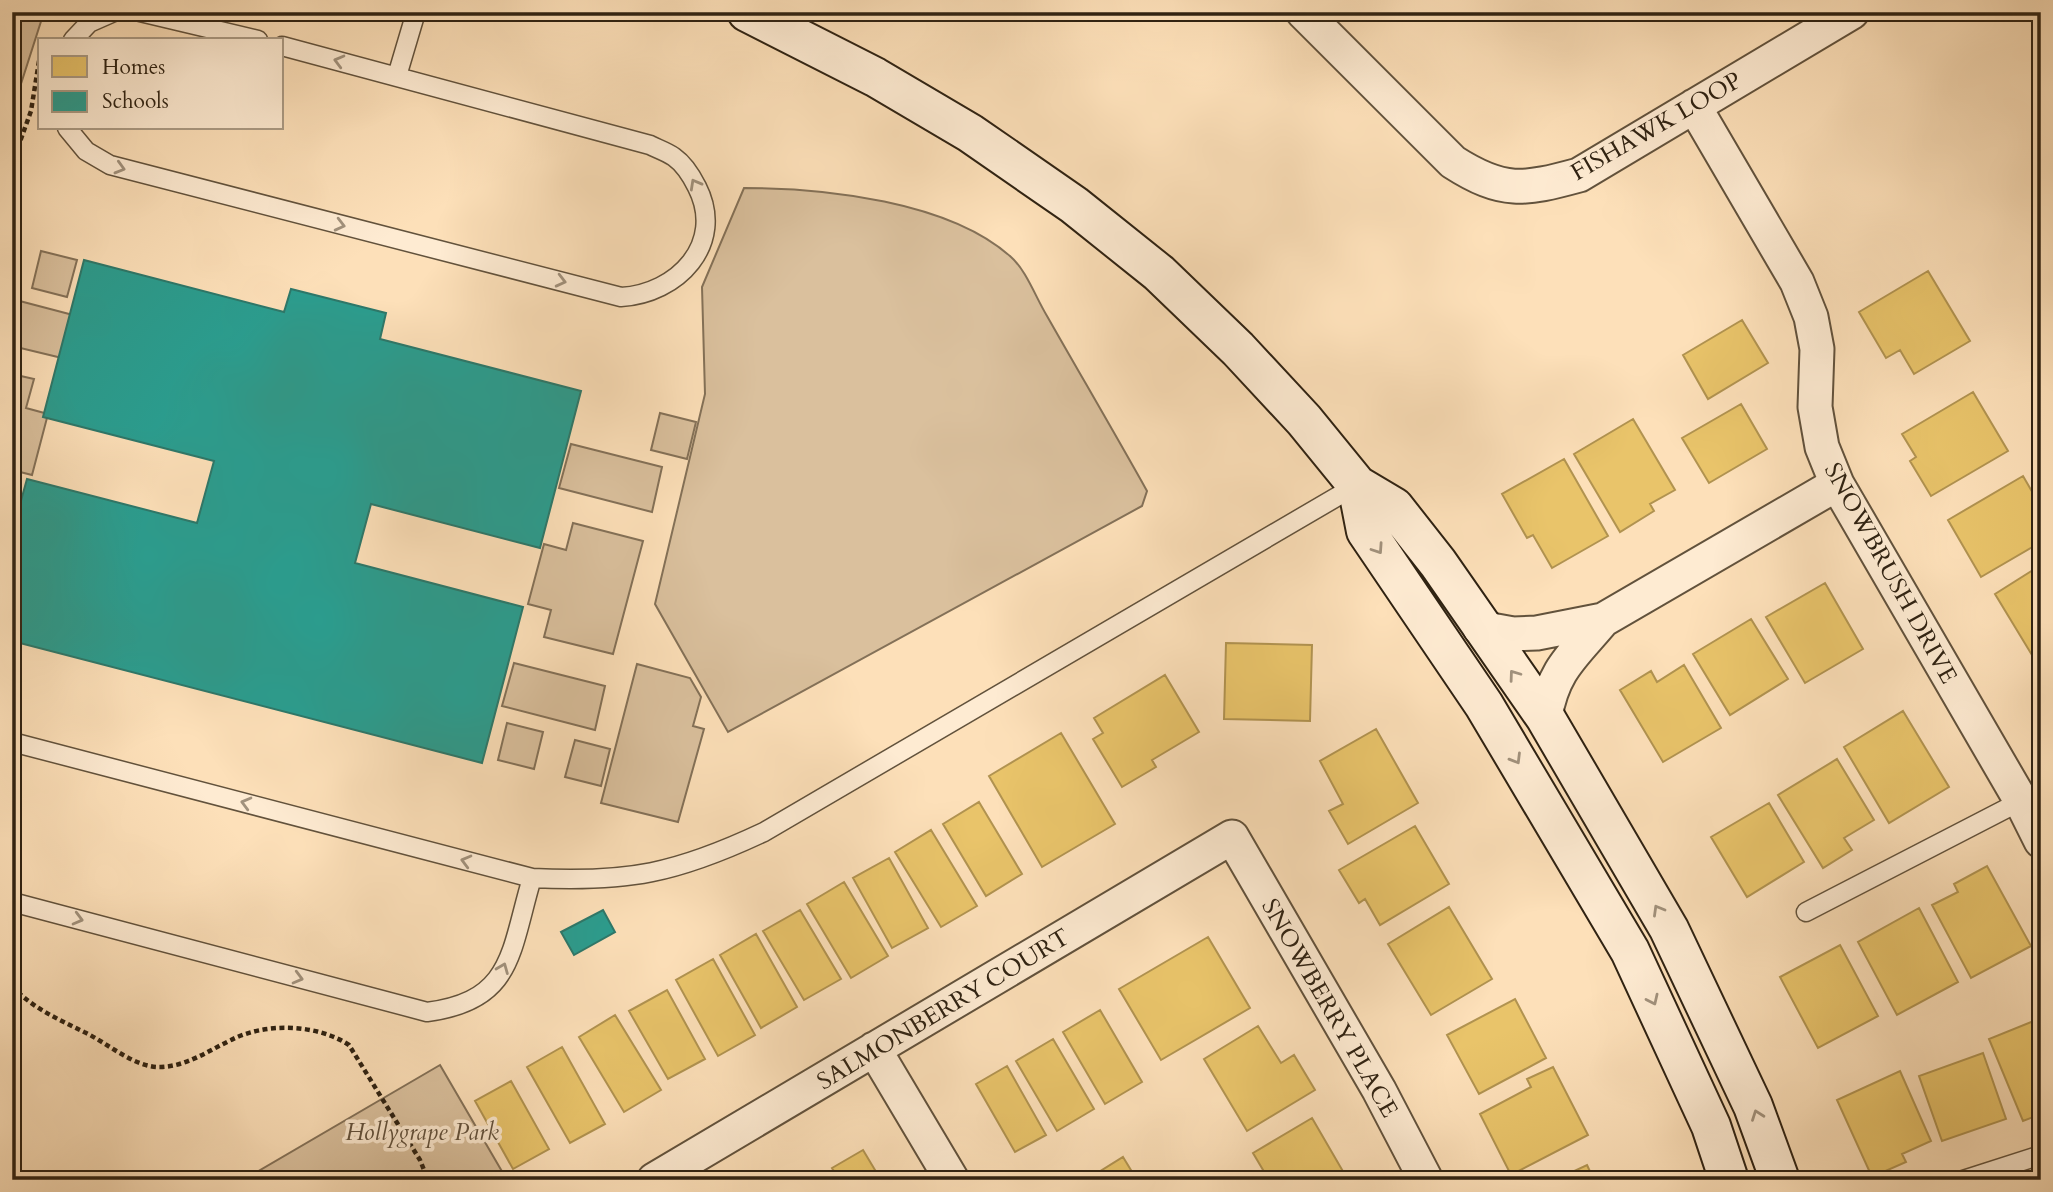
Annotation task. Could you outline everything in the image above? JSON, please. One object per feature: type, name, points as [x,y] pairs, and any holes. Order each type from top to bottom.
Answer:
[{"type":"main road","points":[[747,12],[911,98],[970,133],[1073,205],[1159,273],[1238,349],[1304,420],[1357,485],[1394,507],[1438,563],[1480,628],[1545,717],[1669,929],[1754,1106],[1780,1180]]},
{"type":"main road","points":[[1357,485],[1366,531],[1484,705],[1630,951],[1711,1126],[1729,1180]]},
{"type":"street","name":"FISHAWK LOOP","points":[[1303,12],[1453,162],[1482,181],[1510,187],[1544,185],[1579,175],[1852,12]]},
{"type":"street","name":"SNOWBRUSH DRIVE","points":[[1694,106],[1797,282],[1811,317],[1816,349],[1815,407],[1822,447],[1837,485],[2021,801],[2041,841]]},
{"type":"street","points":[[1480,628],[1513,634],[1536,633],[1603,620],[1837,485]]},
{"type":"street","points":[[1545,717],[1550,689],[1563,667],[1603,620]]},
{"type":"street","name":"SALMONBERRY COURT","points":[[654,1180],[1232,837]]},
{"type":"street","name":"SNOWBERRY PLACE","points":[[1232,837],[1379,1090],[1426,1180]]},
{"type":"street","points":[[874,1049],[952,1180]]},
{"type":"lane","points":[[75,38],[89,23],[114,12]]},
{"type":"lane","points":[[141,12],[250,38]]},
{"type":"lane","points":[[397,76],[415,12]]},
{"type":"lane","points":[[69,130],[86,150],[110,165],[621,297],[645,295],[672,281],[691,263],[705,236],[705,203],[692,177],[676,158],[650,145],[284,48]]},
{"type":"lane","points":[[12,742],[532,878],[592,881],[646,875],[708,858],[764,832],[1357,485]]},
{"type":"lane","points":[[1806,912],[2021,801]]},
{"type":"lane","points":[[12,902],[427,1012],[455,1009],[482,997],[499,979],[532,878]]},
{"type":"lane","points":[[1964,1180],[2041,1155]]},
{"type":"path","points":[[12,163],[31,111],[38,67]]},
{"type":"path","points":[[12,986],[46,1013],[104,1042],[137,1063],[159,1068],[182,1064],[251,1032],[314,1030],[332,1034],[349,1045],[420,1160],[429,1180]]},
{"type":"green space","points":[[12,12],[44,12],[12,112]]},
{"type":"green space","points":[[744,188],[847,195],[920,211],[985,238],[1011,257],[1026,277],[1147,491],[1142,506],[728,732],[655,604],[705,394],[702,287]]},
{"type":"green space","points":[[41,251],[77,260],[67,297],[32,288]]},
{"type":"green space","points":[[12,299],[73,315],[62,358],[12,346]]},
{"type":"green space","points":[[12,374],[34,379],[26,408],[48,414],[32,475],[12,470]]},
{"type":"green space","points":[[660,413],[696,422],[687,459],[651,450]]},
{"type":"green space","points":[[571,444],[662,467],[652,512],[559,488]]},
{"type":"green space","points":[[573,523],[643,541],[613,654],[544,637],[551,610],[528,604],[544,544],[566,550]]},
{"type":"green space","points":[[514,663],[605,686],[595,730],[502,706]]},
{"type":"green space","points":[[637,664],[690,678],[701,697],[693,726],[704,729],[678,822],[601,803]]},
{"type":"green space","points":[[507,723],[543,732],[534,769],[498,760]]},
{"type":"green space","points":[[575,740],[610,749],[601,786],[565,777]]},
{"type":"green space","name":"Hollygrape Park","points":[[440,1065],[507,1180],[243,1180]]},
{"type":"building: Homes","points":[[1928,271],[1970,341],[1914,374],[1900,350],[1886,358],[1859,312]]},
{"type":"building: Homes","points":[[1742,320],[1768,363],[1708,399],[1683,355]]},
{"type":"building: Homes","points":[[1973,392],[2008,451],[1931,496],[1910,461],[1916,457],[1902,434]]},
{"type":"building: Homes","points":[[1741,404],[1767,449],[1709,483],[1682,438]]},
{"type":"building: Homes","points":[[1633,419],[1675,490],[1650,504],[1654,511],[1620,532],[1574,454]]},
{"type":"building: Homes","points":[[1564,459],[1608,536],[1552,568],[1533,535],[1527,538],[1502,494]]},
{"type":"building: Homes","points":[[2023,476],[2041,507],[2041,542],[1981,577],[1948,520]]},
{"type":"building: Homes","points":[[2041,565],[2041,663],[2038,665],[1995,594]]},
{"type":"building: Homes","points":[[1825,583],[1863,649],[1805,683],[1766,617]]},
{"type":"building: Homes","points":[[1751,619],[1788,679],[1730,715],[1693,654]]},
{"type":"building: Homes","points":[[1226,643],[1312,645],[1310,721],[1224,719]]},
{"type":"building: Homes","points":[[1684,665],[1721,728],[1663,762],[1620,690],[1651,671],[1657,682]]},
{"type":"building: Homes","points":[[1165,675],[1199,732],[1152,760],[1156,767],[1122,787],[1093,739],[1103,733],[1094,718]]},
{"type":"building: Homes","points":[[1903,711],[1949,787],[1889,823],[1844,747]]},
{"type":"building: Homes","points":[[1376,729],[1418,803],[1348,844],[1329,811],[1343,804],[1320,761]]},
{"type":"building: Homes","points":[[1061,733],[1115,824],[1042,867],[989,776]]},
{"type":"building: Homes","points":[[1837,759],[1874,820],[1844,838],[1852,850],[1823,868],[1778,795]]},
{"type":"building: Homes","points":[[979,802],[1022,874],[986,896],[943,824]]},
{"type":"building: Homes","points":[[1769,803],[1804,862],[1747,897],[1711,837]]},
{"type":"building: Homes","points":[[1415,826],[1449,884],[1380,925],[1365,899],[1359,903],[1339,870]]},
{"type":"building: Homes","points":[[931,830],[977,906],[941,927],[895,852]]},
{"type":"building: Homes","points":[[889,858],[928,928],[892,948],[853,878]]},
{"type":"building: Homes","points":[[1987,866],[2031,946],[1971,978],[1932,905],[1958,892],[1954,884]]},
{"type":"building: Homes","points":[[844,882],[888,956],[851,978],[807,904]]},
{"type":"building: Homes","points":[[1449,907],[1492,979],[1431,1015],[1388,944]]},
{"type":"building: Homes","points":[[1919,908],[1958,982],[1897,1015],[1858,942]]},
{"type":"building: Homes","points":[[800,910],[841,979],[804,1000],[763,931]]},
{"type":"building: Homes","points":[[756,934],[797,1007],[761,1028],[720,955]]},
{"type":"building: Homes","points":[[1208,937],[1250,1008],[1161,1060],[1119,989]]},
{"type":"building: Homes","points":[[1840,945],[1878,1016],[1818,1048],[1780,977]]},
{"type":"building: Homes","points":[[713,959],[755,1035],[718,1056],[676,980]]},
{"type":"building: Homes","points":[[667,990],[705,1059],[668,1079],[629,1011]]},
{"type":"building: Homes","points":[[1515,999],[1546,1058],[1479,1094],[1447,1035]]},
{"type":"building: Homes","points":[[1100,1010],[1142,1082],[1105,1104],[1063,1032]]},
{"type":"building: Homes","points":[[615,1015],[661,1090],[624,1112],[579,1037]]},
{"type":"building: Homes","points":[[2041,1018],[2041,1114],[2023,1121],[1989,1039]]},
{"type":"building: Homes","points":[[1258,1026],[1281,1063],[1294,1055],[1315,1090],[1247,1131],[1204,1059]]},
{"type":"building: Homes","points":[[1053,1039],[1094,1109],[1057,1131],[1016,1061]]},
{"type":"building: Homes","points":[[562,1047],[605,1124],[570,1143],[527,1067]]},
{"type":"building: Homes","points":[[1983,1053],[2006,1119],[1942,1141],[1919,1076]]},
{"type":"building: Homes","points":[[1007,1066],[1046,1135],[1015,1152],[976,1084]]},
{"type":"building: Homes","points":[[1553,1067],[1588,1135],[1511,1175],[1480,1114],[1531,1087],[1527,1079]]},
{"type":"building: Homes","points":[[1900,1071],[1931,1141],[1902,1154],[1906,1162],[1872,1177],[1837,1100]]},
{"type":"building: Homes","points":[[511,1081],[549,1149],[513,1169],[475,1101]]},
{"type":"building: Homes","points":[[1312,1118],[1348,1180],[1269,1180],[1253,1153]]},
{"type":"building: Homes","points":[[863,1150],[881,1180],[839,1180],[832,1168]]},
{"type":"building: Homes","points":[[1123,1157],[1137,1180],[1086,1180]]},
{"type":"building: Homes","points":[[1587,1165],[1594,1180],[1555,1180]]},
{"type":"building: Schools","points":[[84,260],[284,312],[291,289],[386,313],[380,339],[581,391],[540,548],[371,504],[355,563],[523,607],[482,763],[12,641],[12,533],[27,479],[197,523],[214,461],[43,417]]},
{"type":"building: Schools","points":[[603,910],[615,932],[574,955],[561,932]]}]
